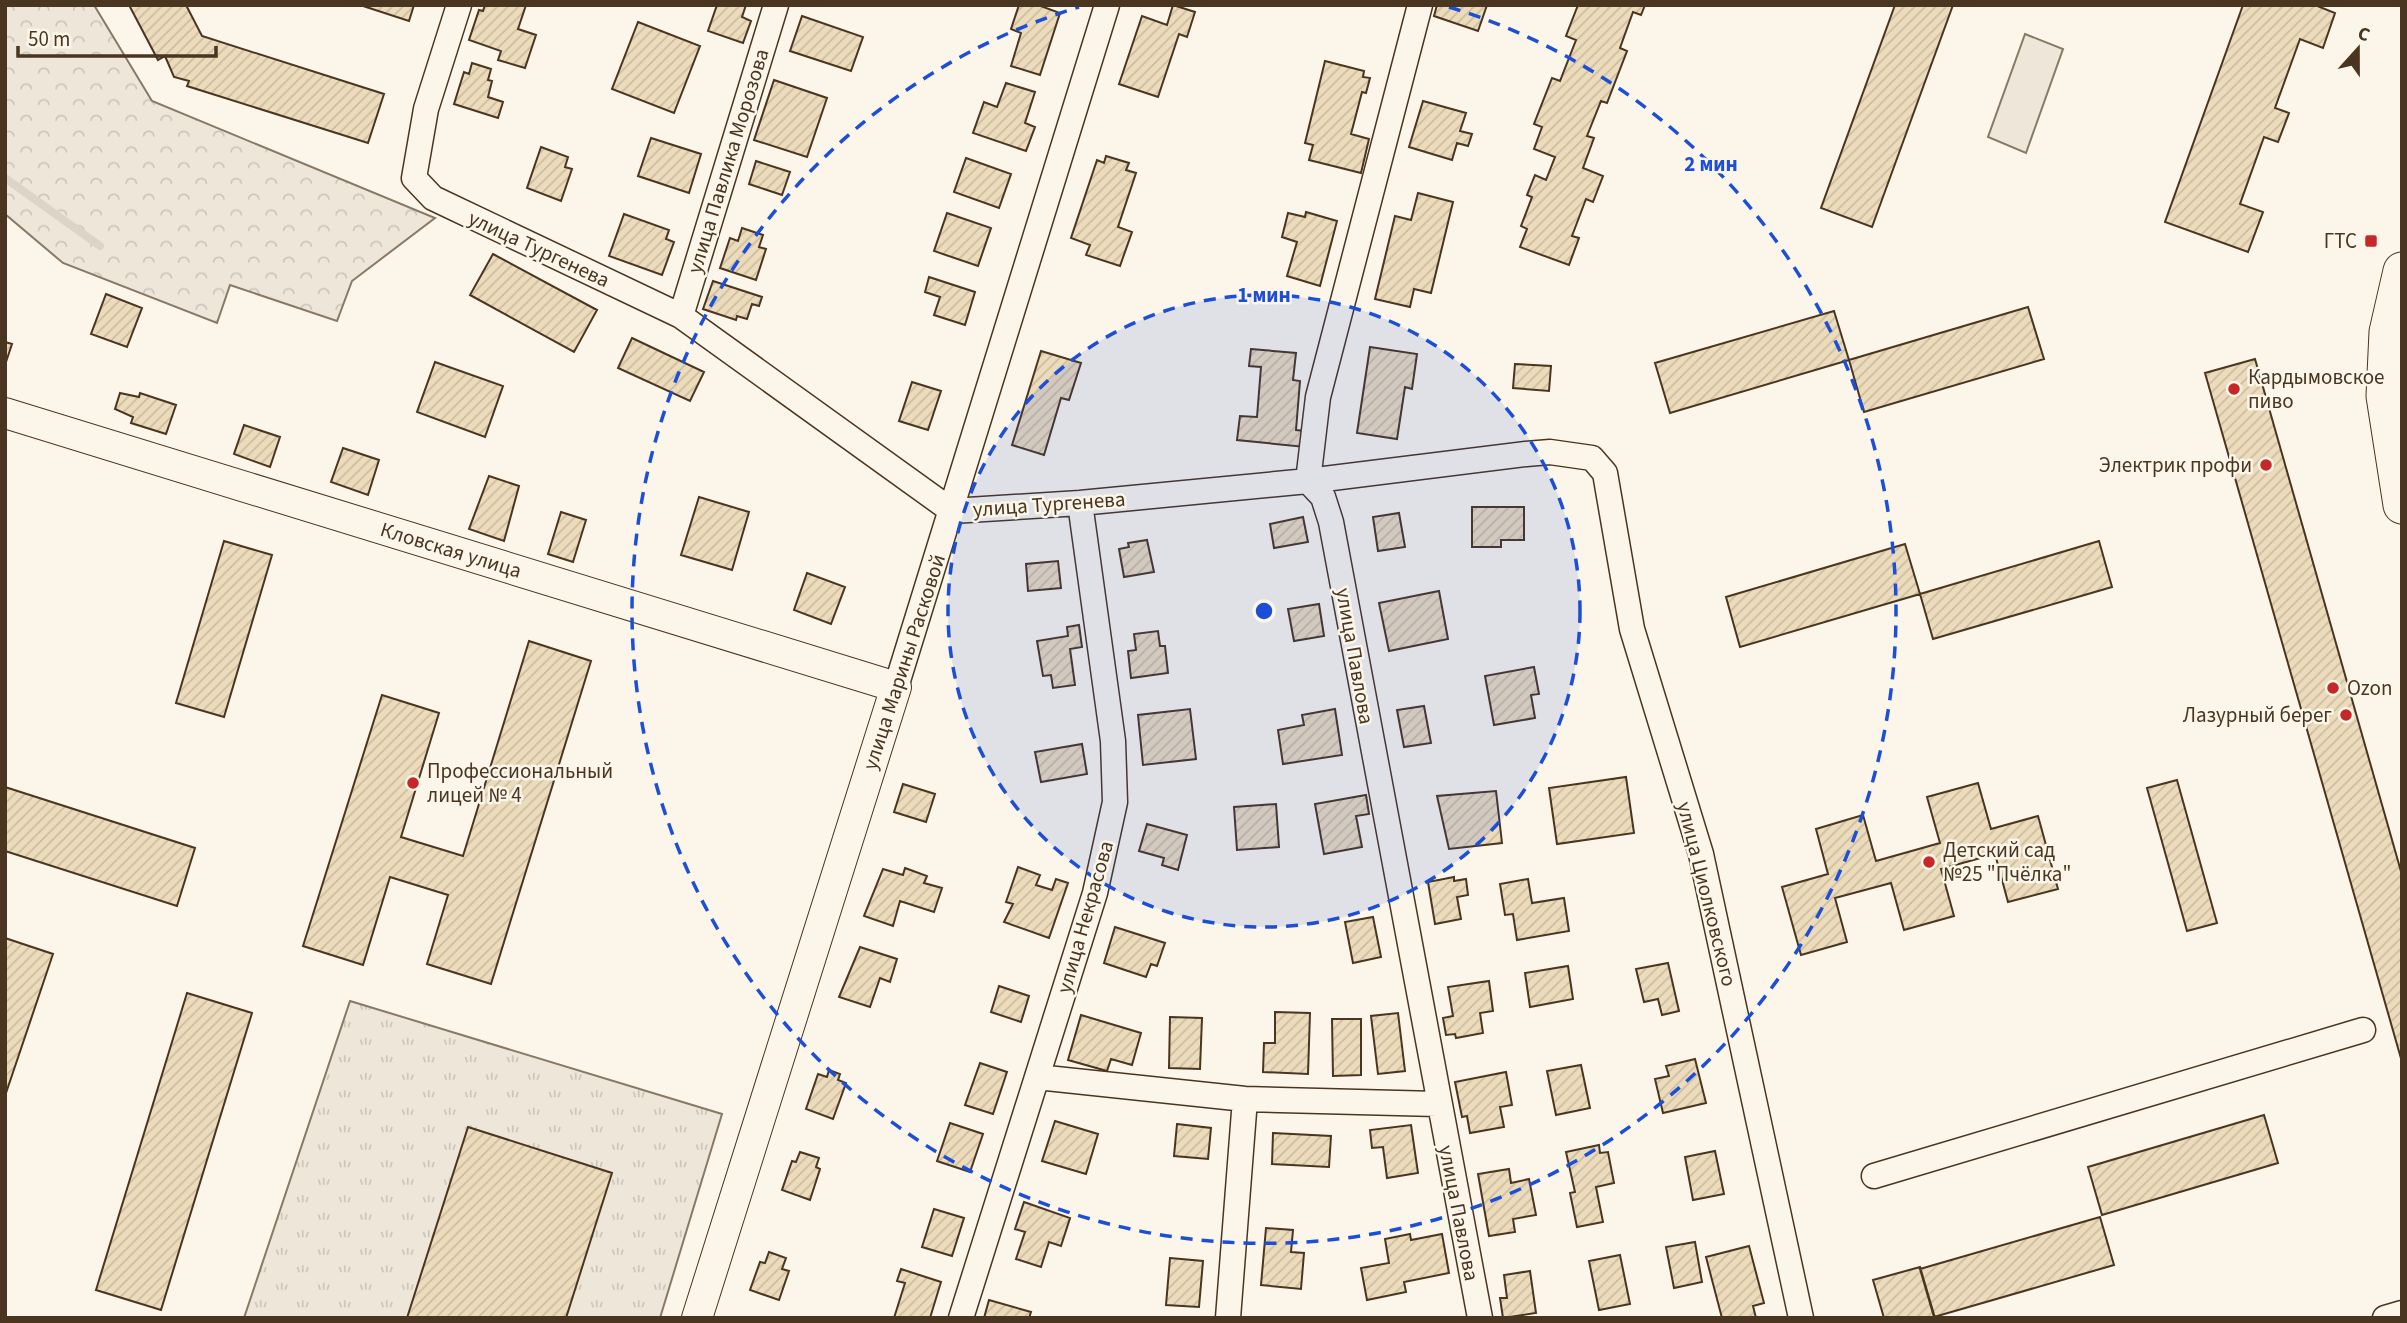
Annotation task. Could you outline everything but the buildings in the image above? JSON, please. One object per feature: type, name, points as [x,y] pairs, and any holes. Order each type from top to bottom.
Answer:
[{"type":"main road","points":[[2402,271],[2388,332],[2385,396],[2402,505]]},
{"type":"street","name":"улица Тургенева","points":[[459,5],[426,109],[414,178],[433,198],[681,316],[952,511],[1080,503],[1308,481],[1550,452],[1592,458],[1605,473]]},
{"type":"street","name":"улица Павлика Морозова","points":[[681,316],[775,5]]},
{"type":"street","name":"улица Марины Расковой","points":[[697,1318],[952,511],[1107,5]]},
{"type":"street","points":[[1308,481],[1318,397],[1420,5]]},
{"type":"street","name":"Кловская улица","points":[[5,413],[896,687]]},
{"type":"street","name":"улица Циолковского","points":[[1605,473],[1632,629],[1702,854],[1801,1318]]},
{"type":"street","name":"улица Павлова","points":[[1308,481],[1323,497],[1331,523],[1437,1104],[1480,1318]]},
{"type":"street","name":"улица Некрасова","points":[[961,1318],[1095,893],[1115,802],[1113,741],[1080,503]]},
{"type":"street","points":[[1874,1176],[2363,1030]]},
{"type":"street","points":[[1037,1077],[1245,1099],[1437,1104]]},
{"type":"street","points":[[1228,1318],[1245,1099]]},
{"type":"street","points":[[2385,1318],[2402,1313]]},
{"type":"green space","points":[[5,5],[94,5],[152,101],[435,218],[352,281],[337,321],[230,285],[217,323],[63,263],[5,214]]},
{"type":"green space","points":[[2025,34],[2063,49],[2026,153],[1988,137]]},
{"type":"green space","points":[[350,1001],[722,1114],[660,1318],[244,1318]]},
{"type":"waterway","points":[[5,178],[100,246]]},
{"type":"place","name":"ГТС","points":[[2371,241]]},
{"type":"place","name":"Кардымовское пиво","points":[[2234,389]]},
{"type":"place","name":"Электрик профи","points":[[2266,465]]},
{"type":"place","name":"Ozon","points":[[2333,688]]},
{"type":"place","name":"Лазурный берег","points":[[2346,715]]},
{"type":"place","name":"Профессиональный лицей № 4","points":[[413,783]]},
{"type":"place","name":"Детский сад №25 \"Пчёлка\"","points":[[1929,862]]}]
